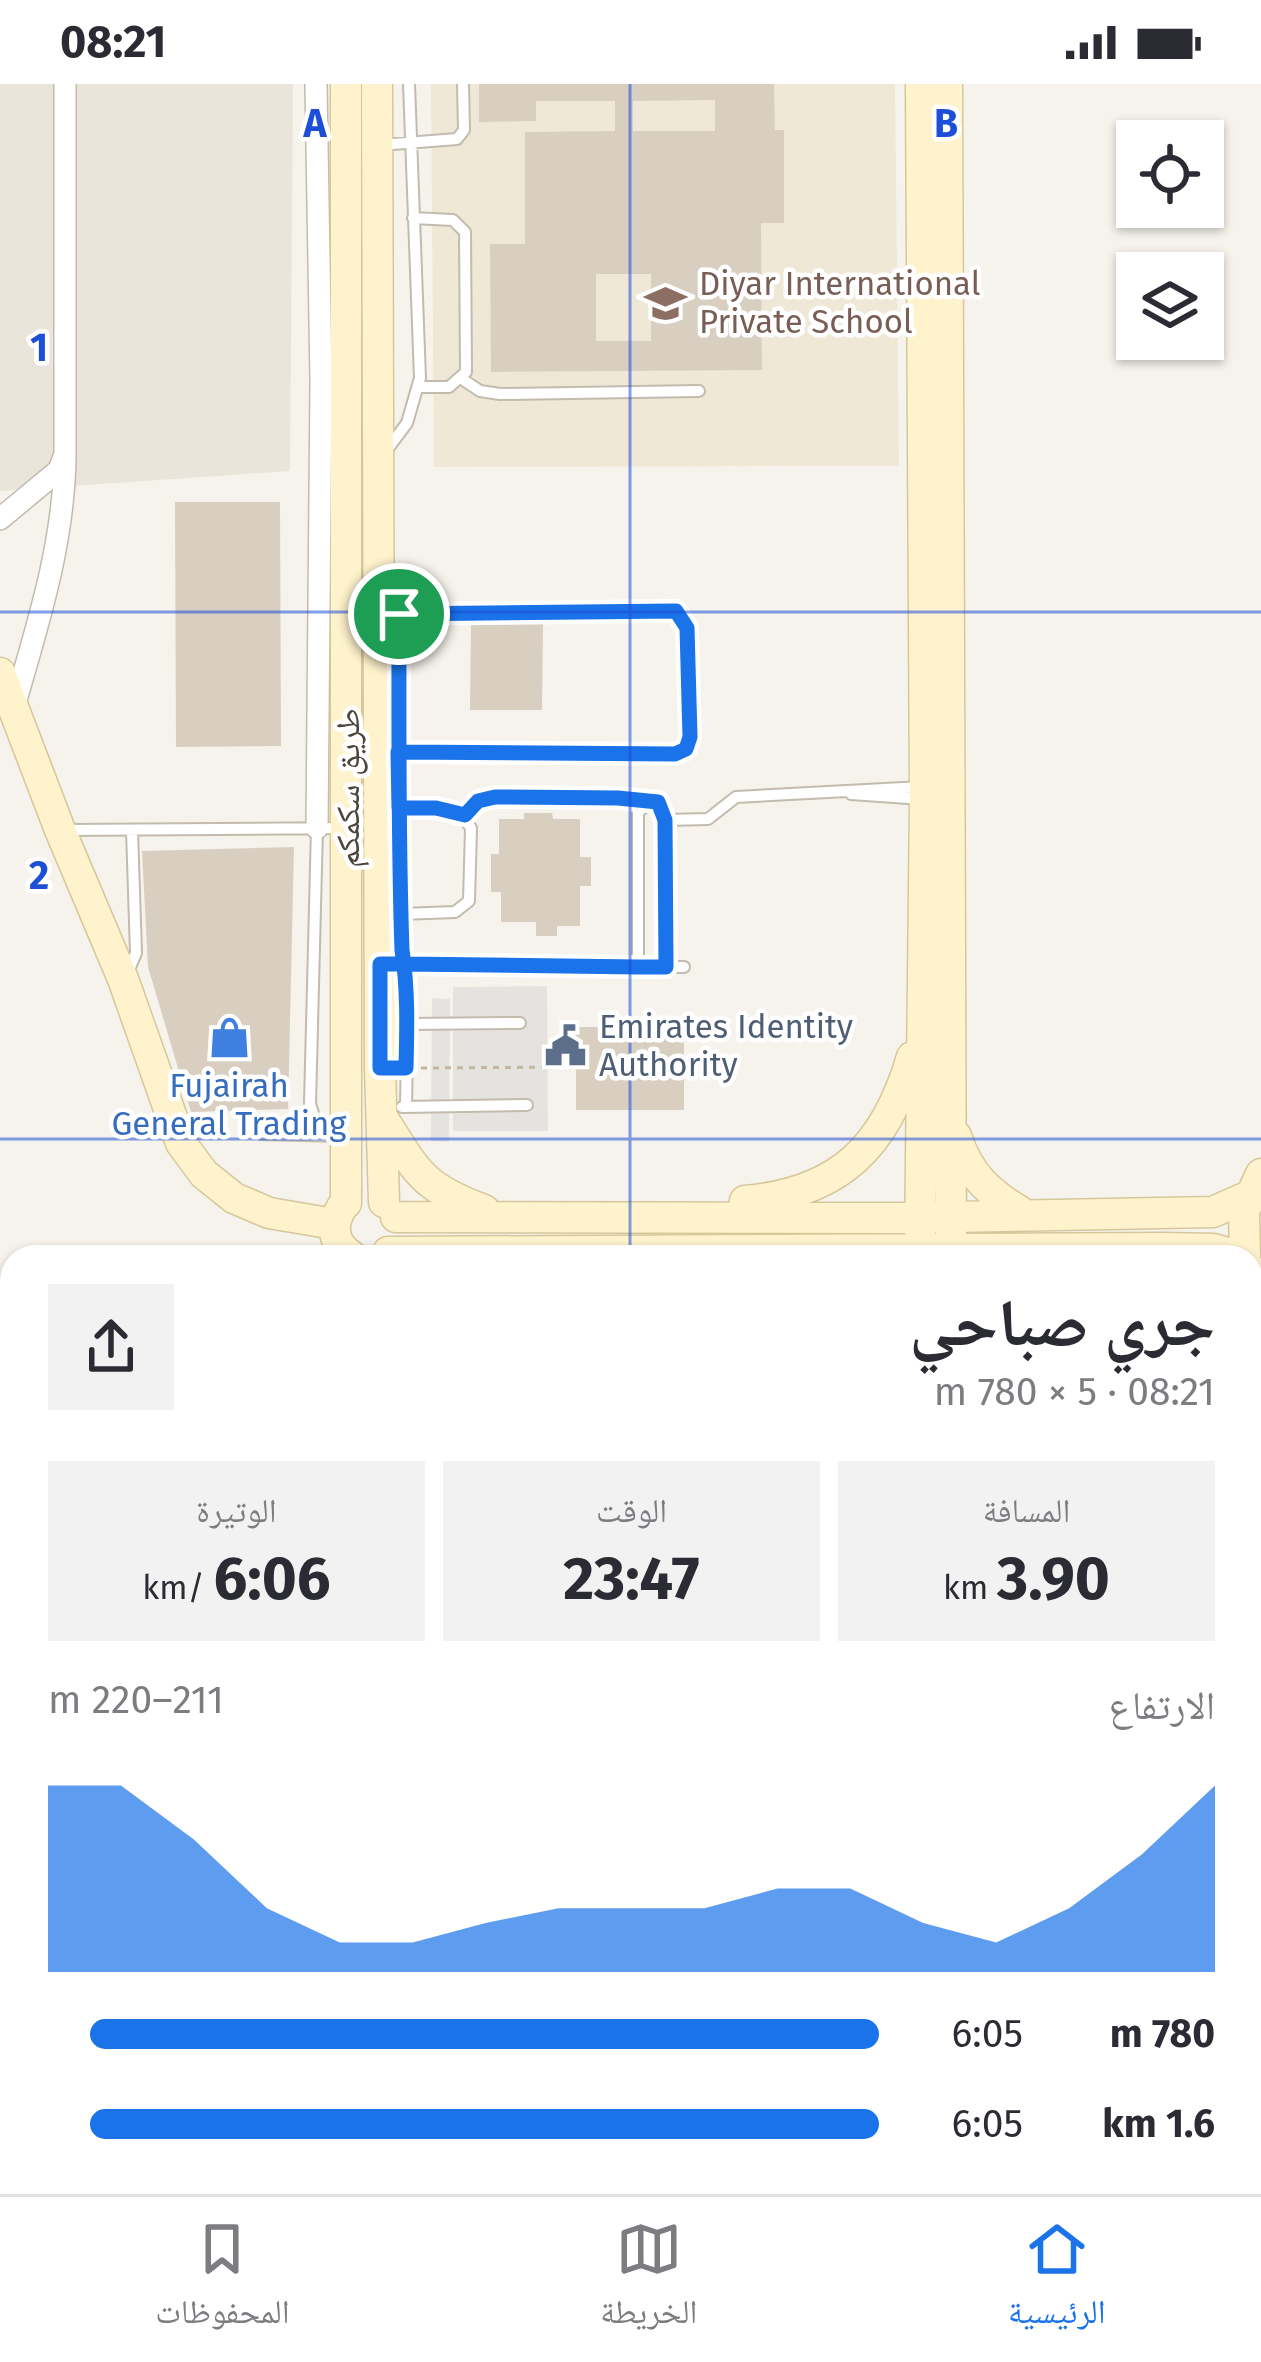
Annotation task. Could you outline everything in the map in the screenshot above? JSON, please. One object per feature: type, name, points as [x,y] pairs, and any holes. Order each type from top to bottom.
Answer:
[{"type":"street","points":[[14,707],[55,568],[64,508],[65,84]]},
{"type":"street","points":[[316,84],[321,381],[317,828]]},
{"type":"street","name":"طريق سكمكم","points":[[345,1239],[333,1135],[349,828],[346,84]]},
{"type":"street","name":"طريق سكمكم","points":[[377,84],[381,459],[389,614],[390,1209],[396,1238],[390,1245]]},
{"type":"street","points":[[921,84],[922,1022],[936,1245]]},
{"type":"street","points":[[936,1216],[950,1119],[947,84]]},
{"type":"street","points":[[0,519],[59,470],[65,454]]},
{"type":"street","points":[[0,673],[123,979],[174,1126],[204,1174],[251,1207],[345,1239],[369,1196],[390,1209],[507,1218],[1025,1215],[1213,1212],[1255,1185]]},
{"type":"street","points":[[693,1218],[717,1205],[807,1190],[857,1158],[891,1115],[922,1022]]},
{"type":"street","points":[[389,1109],[425,1182],[452,1198],[507,1218]]},
{"type":"street","points":[[950,1119],[974,1176],[991,1194],[1025,1215]]},
{"type":"street","points":[[1243,1245],[1242,1227],[1255,1185]]},
{"type":"lane","points":[[381,459],[407,423],[418,387],[409,84]]},
{"type":"lane","points":[[376,146],[451,141],[461,135],[463,84]]},
{"type":"lane","points":[[413,218],[453,220],[464,232],[467,365],[462,379],[449,387],[418,387]]},
{"type":"lane","points":[[462,379],[480,391],[500,394],[699,392]]},
{"type":"lane","points":[[398,752],[675,754],[686,749],[690,737],[687,628],[676,611],[389,614],[401,914],[392,964],[407,1024],[406,1068],[389,1109],[527,1106]]},
{"type":"lane","points":[[665,820],[712,818],[736,797],[848,794],[882,787],[924,793]]},
{"type":"lane","points":[[465,815],[486,798],[658,802],[665,820],[666,967]]},
{"type":"lane","points":[[638,967],[638,817],[646,802]]},
{"type":"lane","points":[[399,808],[436,808],[465,815]]},
{"type":"lane","points":[[401,914],[455,912],[469,901],[471,828],[465,815]]},
{"type":"lane","points":[[317,828],[310,1104],[333,1135]]},
{"type":"lane","points":[[60,830],[349,828]]},
{"type":"lane","points":[[123,979],[136,953],[132,830]]},
{"type":"lane","points":[[392,964],[684,968]]},
{"type":"lane","points":[[407,1024],[520,1023]]},
{"type":"lane","points":[[260,1134],[333,1135]]},
{"type":"path","points":[[406,1068],[576,1067]]},
{"type":"shaded area","points":[[0,84],[293,84],[290,471],[0,491]]},
{"type":"shaded area","name":"Diyar International Private School","points":[[431,84],[895,84],[899,466],[434,467]]},
{"type":"shaded area","points":[[547,986],[548,1131],[453,1131],[453,987]]},
{"type":"shaded area","points":[[432,998],[450,999],[449,1142],[431,1141]]},
{"type":"building","points":[[479,84],[774,84],[775,130],[784,130],[784,223],[761,223],[762,370],[491,372],[490,244],[525,244],[525,132],[615,131],[615,101],[536,101],[536,121],[479,122]],"holes":[[[715,100],[715,131],[633,131],[633,101]],[[596,274],[651,274],[651,341],[596,341]]]},
{"type":"building","points":[[175,502],[280,502],[281,746],[176,747]]},
{"type":"building","points":[[471,624],[543,624],[542,710],[470,710]]},
{"type":"building","points":[[524,813],[580,819],[580,857],[591,857],[591,886],[580,886],[580,926],[557,926],[557,936],[536,936],[536,922],[501,922],[501,892],[491,892],[491,854],[499,854],[499,819],[524,819]]},
{"type":"building","name":"Fujairah General Trading","points":[[294,847],[288,1109],[191,1112],[148,967],[142,851]]},
{"type":"building","points":[[576,1027],[684,1027],[684,1110],[576,1110]]},
{"type":"place","name":"Diyar International Private School","points":[[665,303]]},
{"type":"place","name":"Fujairah General Trading","points":[[229,1038]]},
{"type":"place","name":"Emirates Identity Authority","points":[[565,1046]]},
{"type":"route","points":[[399,614],[398,752],[399,808],[402,950],[403,958],[404,964],[406,974],[408,991],[406,1068],[380,1068],[380,964],[404,964],[638,967],[666,967],[665,811],[658,802],[495,797],[478,801],[465,815],[436,808],[399,808],[398,752],[675,754],[686,749],[690,737],[687,628],[676,611],[399,614]]}]
